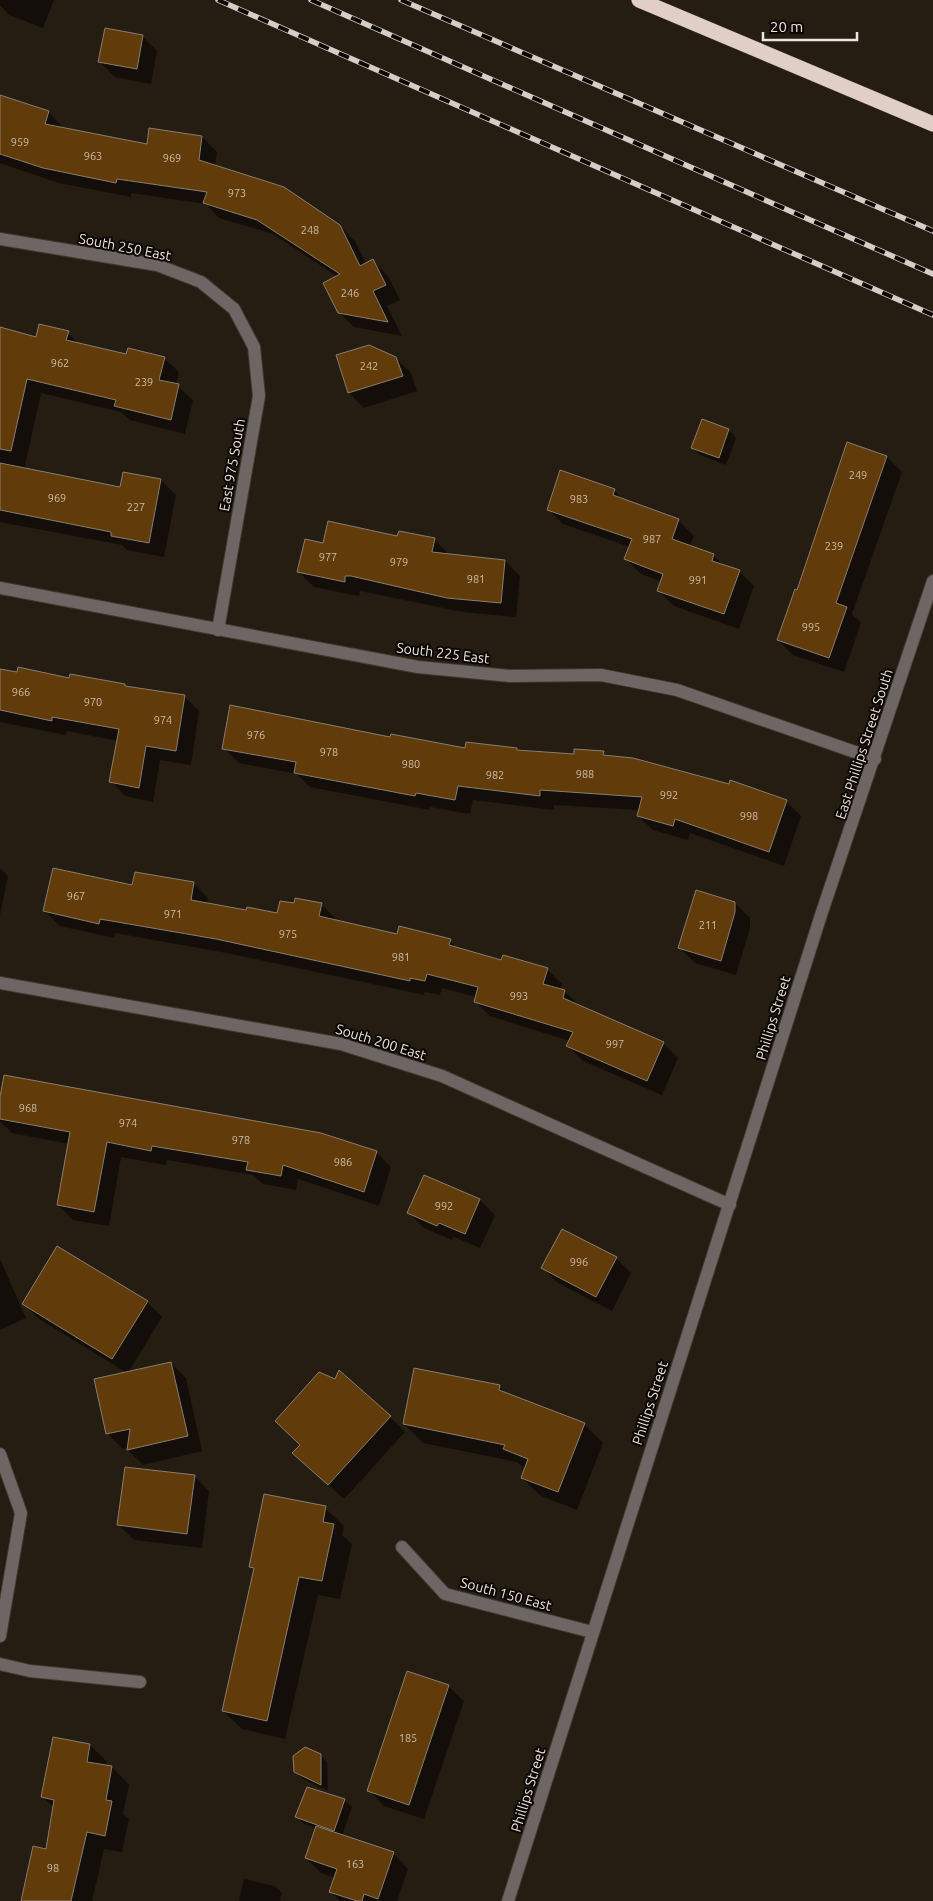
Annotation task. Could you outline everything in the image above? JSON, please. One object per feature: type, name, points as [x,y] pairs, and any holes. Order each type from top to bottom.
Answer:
[{"type":"highway","points":[[639,0],[933,124]]},
{"type":"street","name":"South 250 East","points":[[0,239],[157,265],[202,282],[234,309]]},
{"type":"street","name":"East 975 South","points":[[218,630],[259,396],[254,348],[234,309]]},
{"type":"street","name":"East Phillips Street South","points":[[821,915],[875,759],[933,581]]},
{"type":"street","name":"South 225 East","points":[[0,588],[418,667],[510,676],[601,674],[677,690],[875,759]]},
{"type":"street","name":"Phillips Street","points":[[508,1901],[821,915]]},
{"type":"street","name":"South 200 East","points":[[0,984],[341,1044],[442,1076],[730,1205]]},
{"type":"street","points":[[0,1454],[21,1513],[0,1636]]},
{"type":"street","name":"South 150 East","points":[[402,1547],[445,1594],[592,1632]]},
{"type":"street","points":[[0,1664],[30,1671],[140,1682]]},
{"type":"building","points":[[105,28],[143,35],[137,69],[98,62]]},
{"type":"building","points":[[0,95],[49,111],[45,124],[147,144],[149,128],[202,136],[199,160],[284,187],[340,225],[360,266],[373,259],[386,285],[373,291],[388,322],[338,313],[323,283],[340,274],[257,220],[203,203],[207,192],[117,179],[116,183],[43,168],[0,154]]},
{"type":"building","points":[[39,324],[69,331],[66,340],[126,354],[128,348],[165,357],[159,380],[179,384],[171,420],[114,406],[116,400],[27,379],[11,451],[0,449],[0,327],[36,337]]},
{"type":"building","points":[[369,345],[396,357],[403,376],[348,393],[336,355]]},
{"type":"building","points":[[702,419],[729,429],[719,458],[691,448]]},
{"type":"building","points":[[847,442],[887,456],[836,603],[847,607],[829,658],[777,640],[795,589],[797,590]]},
{"type":"building","points":[[0,463],[120,487],[123,472],[161,479],[149,543],[111,536],[111,532],[0,510]]},
{"type":"building","points":[[560,470],[615,489],[613,495],[679,519],[672,539],[714,554],[712,561],[740,570],[724,614],[657,591],[663,574],[624,559],[632,539],[547,510]]},
{"type":"building","points":[[328,521],[397,536],[399,531],[435,538],[432,552],[505,560],[501,603],[447,598],[351,576],[345,576],[345,582],[297,572],[305,539],[323,543]]},
{"type":"building","points":[[18,667],[69,678],[70,674],[125,684],[125,686],[185,695],[176,751],[146,746],[139,788],[109,782],[119,729],[52,717],[52,721],[0,710],[0,669],[17,672]]},
{"type":"building","points":[[230,705],[390,737],[391,734],[465,748],[466,742],[517,748],[517,750],[574,754],[574,749],[604,751],[603,755],[633,758],[729,784],[730,780],[787,800],[769,852],[675,819],[673,826],[637,816],[642,797],[540,790],[540,796],[458,786],[455,800],[416,793],[415,796],[294,773],[296,762],[222,749]]},
{"type":"building","points":[[53,868],[132,885],[135,872],[194,882],[191,900],[246,910],[247,907],[277,913],[280,901],[294,903],[295,898],[322,903],[319,916],[397,934],[399,926],[451,939],[449,945],[501,960],[503,955],[548,968],[543,984],[565,990],[563,998],[664,1042],[647,1081],[566,1046],[573,1032],[474,1002],[478,987],[427,974],[425,981],[410,978],[410,981],[216,939],[100,919],[99,924],[43,911]]},
{"type":"building","points":[[696,890],[735,902],[735,912],[721,961],[678,948]]},
{"type":"building","points":[[4,1075],[321,1133],[377,1151],[364,1192],[283,1165],[281,1176],[246,1170],[248,1162],[152,1146],[151,1151],[107,1142],[94,1212],[57,1205],[70,1132],[0,1119],[0,1097]]},
{"type":"building","points":[[424,1175],[480,1199],[465,1234],[439,1223],[437,1226],[407,1213]]},
{"type":"building","points":[[562,1229],[617,1257],[596,1297],[541,1268]]},
{"type":"building","points":[[57,1246],[148,1301],[112,1359],[22,1304]]},
{"type":"building","points":[[171,1362],[188,1436],[127,1450],[130,1429],[106,1434],[94,1379]]},
{"type":"building","points":[[414,1368],[500,1385],[499,1390],[585,1423],[558,1492],[521,1478],[528,1459],[503,1449],[505,1445],[403,1424]]},
{"type":"building","points":[[339,1370],[391,1416],[328,1485],[292,1453],[300,1445],[275,1421],[319,1372],[335,1379]]},
{"type":"building","points":[[125,1467],[195,1475],[187,1534],[117,1525]]},
{"type":"building","points":[[264,1494],[326,1506],[323,1522],[334,1524],[322,1581],[299,1577],[267,1721],[222,1711],[254,1568],[249,1567]]},
{"type":"building","points":[[407,1671],[449,1685],[409,1805],[367,1791]]},
{"type":"building","points":[[53,1737],[90,1744],[87,1762],[112,1766],[106,1800],[112,1801],[105,1836],[87,1832],[71,1901],[21,1901],[33,1846],[46,1849],[54,1800],[41,1797]]},
{"type":"building","points":[[305,1747],[321,1754],[321,1785],[294,1772],[293,1756]]},
{"type":"building","points":[[307,1787],[345,1799],[334,1831],[295,1817]]},
{"type":"building","points":[[316,1826],[394,1852],[378,1899],[364,1894],[362,1901],[357,1901],[329,1892],[337,1869],[305,1858]]},
{"type":"railway","points":[[218,0],[933,315]]},
{"type":"railway","points":[[311,0],[933,274]]},
{"type":"railway","points":[[401,0],[933,231]]}]
